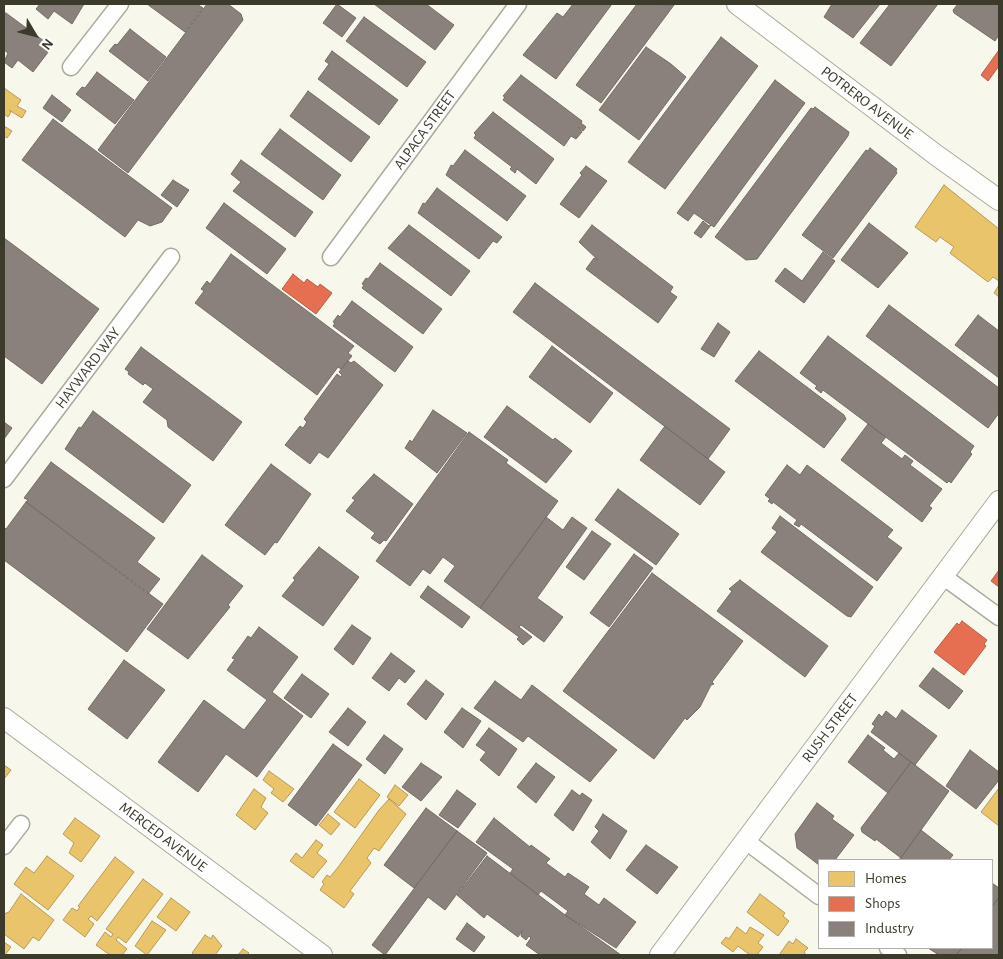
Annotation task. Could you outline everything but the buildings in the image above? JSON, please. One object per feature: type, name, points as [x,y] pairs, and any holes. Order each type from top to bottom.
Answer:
[{"type":"street","points":[[71,67],[120,4]]},
{"type":"street","name":"ALPACA STREET","points":[[331,257],[518,4]]},
{"type":"street","name":"POTRERO AVENUE","points":[[737,4],[999,200]]},
{"type":"street","name":"HAYWARD WAY","points":[[4,479],[171,257]]},
{"type":"street","name":"RUSH STREET","points":[[660,955],[999,501]]},
{"type":"street","points":[[944,577],[999,617]]},
{"type":"street","name":"MERCED AVENUE","points":[[4,718],[322,955]]},
{"type":"street","points":[[4,846],[20,824]]},
{"type":"street","points":[[746,841],[818,895]]}]
